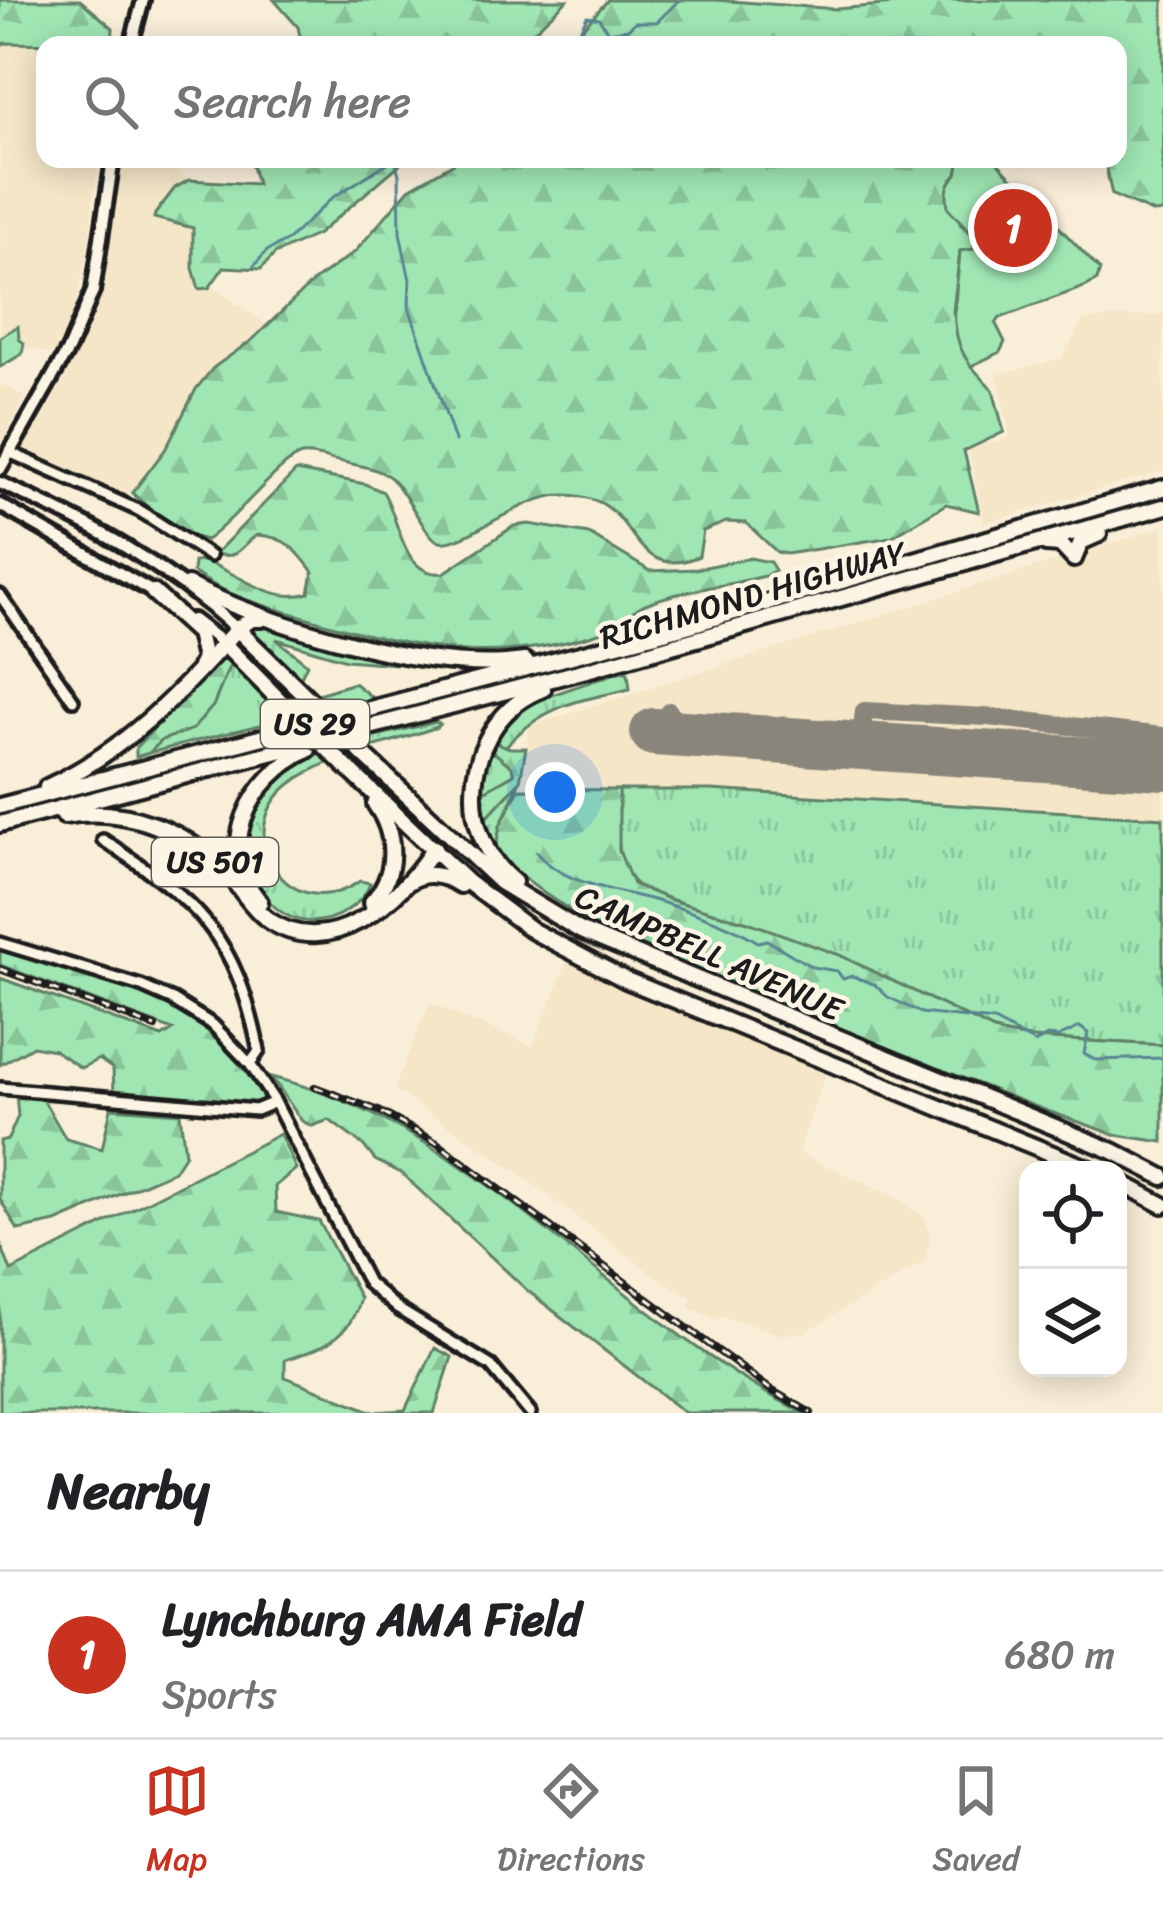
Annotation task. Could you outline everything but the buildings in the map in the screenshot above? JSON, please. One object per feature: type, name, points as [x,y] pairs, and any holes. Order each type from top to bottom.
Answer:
[{"type":"highway","name":"RICHMOND HIGHWAY","points":[[630,641],[1163,488]]},
{"type":"highway","points":[[1035,543],[1059,544],[1074,559],[1085,539],[1163,511]]},
{"type":"highway","name":"RICHMOND HIGHWAY","points":[[357,730],[1163,511]]},
{"type":"highway","points":[[188,585],[228,605],[313,631]]},
{"type":"highway","points":[[153,592],[198,633],[204,658],[194,677]]},
{"type":"highway","points":[[0,804],[85,770],[131,737],[252,619],[438,662],[467,664],[507,664],[630,641]]},
{"type":"highway","name":"CAMPBELL AVENUE","points":[[237,629],[434,824],[500,882],[581,932],[1113,1151],[1163,1177]]},
{"type":"highway","name":"US 29","points":[[0,804],[630,641]]},
{"type":"highway","name":"CAMPBELL AVENUE","points":[[224,644],[433,851],[506,913],[626,980],[1070,1161]]},
{"type":"highway","points":[[581,932],[507,876],[482,836],[474,816],[473,791],[482,752],[500,718],[528,694],[594,668]]},
{"type":"highway","points":[[355,775],[391,833],[388,878],[362,913],[346,920],[326,927],[284,920],[255,896],[244,877],[239,853],[246,808],[256,789],[287,760],[357,730]]},
{"type":"highway","name":"US 29","points":[[0,827],[357,730]]},
{"type":"highway","name":"US 501","points":[[0,827],[83,813],[106,813],[152,824],[216,862],[270,922],[312,935],[355,926],[399,888]]},
{"type":"highway","points":[[399,888],[433,851],[434,824]]},
{"type":"highway","points":[[399,888],[416,877],[445,876],[506,913]]},
{"type":"highway","points":[[1127,1186],[1163,1205]]},
{"type":"main road","points":[[133,36],[143,0]]},
{"type":"main road","points":[[0,469],[69,348],[93,291],[112,168]]},
{"type":"main road","name":"CAMPBELL AVENUE","points":[[0,484],[98,528],[188,585],[237,629]]},
{"type":"main road","name":"CAMPBELL AVENUE","points":[[0,505],[153,592],[224,644]]},
{"type":"street","points":[[10,453],[140,511],[209,556]]},
{"type":"street","points":[[0,595],[73,700]]},
{"type":"street","points":[[103,840],[181,893],[221,942],[248,997],[259,1051],[250,1064]]},
{"type":"street","points":[[0,943],[142,986],[213,1025],[250,1064],[275,1102],[368,1282],[398,1310],[490,1366],[530,1413]]},
{"type":"street","points":[[0,1088],[256,1110],[275,1102]]},
{"type":"shaded area","points":[[36,45],[36,168],[97,168],[88,250],[69,334],[56,355],[24,347],[18,326],[0,337],[0,46]]},
{"type":"shaded area","points":[[121,168],[172,168],[189,180],[175,188],[155,214],[193,228],[193,268],[199,289],[210,285],[267,325],[213,368],[196,389],[165,450],[132,493],[118,493],[22,450],[64,380],[92,315],[112,238]]},
{"type":"shaded area","points":[[1163,314],[1163,471],[984,523],[969,449],[1010,437],[997,375],[1062,358],[1083,320]]},
{"type":"shaded area","points":[[0,383],[25,397],[0,448]]},
{"type":"shaded area","points":[[1163,527],[1163,818],[711,790],[519,789],[530,726]]},
{"type":"shaded area","points":[[568,960],[827,1070],[798,1153],[893,1195],[925,1218],[931,1237],[925,1261],[804,1333],[780,1334],[718,1315],[718,1321],[689,1307],[691,1297],[660,1280],[523,1176],[394,1089],[429,1003],[533,1046]]},
{"type":"green space","points":[[0,0],[80,0],[113,28],[113,36],[36,36],[36,44],[0,46]]},
{"type":"green space","points":[[274,0],[567,0],[529,36],[300,36],[298,27]]},
{"type":"green space","points":[[608,0],[716,0],[837,9],[939,0],[1163,0],[1163,212],[1154,213],[1112,195],[1106,168],[1127,168],[1127,36],[575,36]]},
{"type":"green space","points":[[253,168],[395,168],[318,234],[275,254],[261,269],[224,267],[209,288],[199,289],[193,268],[193,228],[154,218],[155,214],[175,188],[189,180],[257,184]]},
{"type":"green space","points":[[445,168],[960,168],[960,224],[973,234],[975,249],[960,251],[953,312],[971,366],[993,390],[1004,432],[964,451],[979,512],[946,504],[891,537],[787,554],[777,552],[746,523],[726,522],[703,531],[699,556],[664,561],[652,556],[603,504],[571,495],[533,502],[464,536],[440,542],[391,478],[373,469],[302,455],[206,540],[176,528],[132,493],[165,450],[196,389],[213,368],[252,340],[315,280],[355,252],[409,189]]},
{"type":"green space","points":[[958,168],[1003,168],[1100,270],[1097,280],[1087,286],[1000,318],[996,324],[1005,342],[1000,352],[971,366],[955,325],[960,251],[974,249],[970,232],[948,208],[949,185]]},
{"type":"green space","points":[[18,326],[22,354],[0,367],[0,337]]},
{"type":"green space","points":[[296,471],[383,492],[410,556],[430,572],[444,573],[514,526],[529,524],[589,534],[650,571],[696,569],[750,558],[770,562],[775,570],[648,603],[609,629],[564,643],[461,651],[393,641],[254,602],[193,572],[194,562],[204,561],[268,591],[295,596],[309,593],[313,572],[283,541],[257,535],[235,554],[215,554]]},
{"type":"green space","points":[[254,624],[396,664],[346,660],[276,639],[307,664],[300,679],[252,631]]},
{"type":"green space","points":[[223,659],[231,662],[213,706],[193,729],[162,740],[149,753],[136,757],[136,747]]},
{"type":"green space","points":[[231,662],[283,719],[149,753],[213,706]]},
{"type":"green space","points":[[622,671],[628,673],[630,689],[547,713],[505,747],[494,742],[525,704]]},
{"type":"green space","points":[[354,683],[373,698],[333,709],[318,694]]},
{"type":"green space","points":[[436,722],[437,727],[341,757],[290,784],[272,805],[265,827],[266,850],[275,870],[290,885],[311,894],[334,893],[360,881],[370,883],[346,911],[318,921],[292,918],[272,904],[257,881],[249,854],[250,824],[262,795],[285,769],[336,747]]},
{"type":"green space","points":[[494,742],[526,748],[520,781],[484,820],[479,794],[514,774],[490,749]]},
{"type":"green space","points":[[490,749],[513,767],[514,774],[479,794]]},
{"type":"green space","points":[[520,781],[500,826],[496,847],[484,820]]},
{"type":"green space","points":[[519,789],[619,790],[619,851],[633,884],[839,955],[1000,1033],[1163,1045],[1163,1142],[1116,1135],[1039,1108],[611,936],[514,871],[496,847],[500,826]]},
{"type":"green space","points":[[619,790],[711,790],[1163,818],[1163,1045],[1000,1033],[839,955],[646,891],[635,883],[622,860]]},
{"type":"green space","points":[[0,949],[112,983],[189,1016],[221,1039],[246,1066],[263,1099],[255,1105],[114,1093],[113,1069],[99,1059],[81,1068],[54,1050],[33,1046],[0,1065],[0,978],[162,1037],[173,1030],[0,965]]},
{"type":"green space","points":[[271,1077],[346,1102],[416,1138],[482,1181],[735,1374],[804,1413],[685,1413],[528,1291],[401,1173],[375,1160],[329,1120],[312,1126],[302,1121]]},
{"type":"green space","points":[[16,1094],[41,1096],[66,1139],[102,1149],[111,1108],[180,1113],[185,1154],[174,1171],[56,1222],[18,1230],[0,1199],[0,1141],[8,1139],[18,1116]]},
{"type":"green space","points":[[280,1134],[296,1169],[275,1186],[276,1212],[319,1221],[360,1298],[349,1323],[333,1340],[285,1360],[285,1377],[373,1412],[405,1410],[435,1348],[452,1357],[434,1413],[0,1413],[0,1242],[11,1271]]},
{"type":"waterway","points":[[577,36],[587,16],[599,18],[608,32],[628,29],[635,22],[657,22],[679,0]]},
{"type":"waterway","points":[[254,266],[332,198],[380,168]]},
{"type":"waterway","points":[[397,168],[409,307],[455,441]]},
{"type":"waterway","points":[[536,852],[579,881],[688,911],[758,942],[767,940],[812,967],[874,984],[888,997],[921,1013],[994,1021],[1035,1043],[1080,1027],[1088,1033],[1084,1054],[1095,1060],[1163,1058]]},
{"type":"taxiway","points":[[667,733],[669,711]]},
{"type":"taxiway","points":[[860,746],[864,711],[988,717],[1163,736]]},
{"type":"runway","points":[[654,732],[1163,766]]},
{"type":"railway","points":[[0,969],[155,1027]]},
{"type":"railway","points":[[315,1087],[379,1111],[437,1143],[771,1390],[811,1413]]},
{"type":"place","name":"Lynchburg AMA Field","points":[[1013,228]]}]
